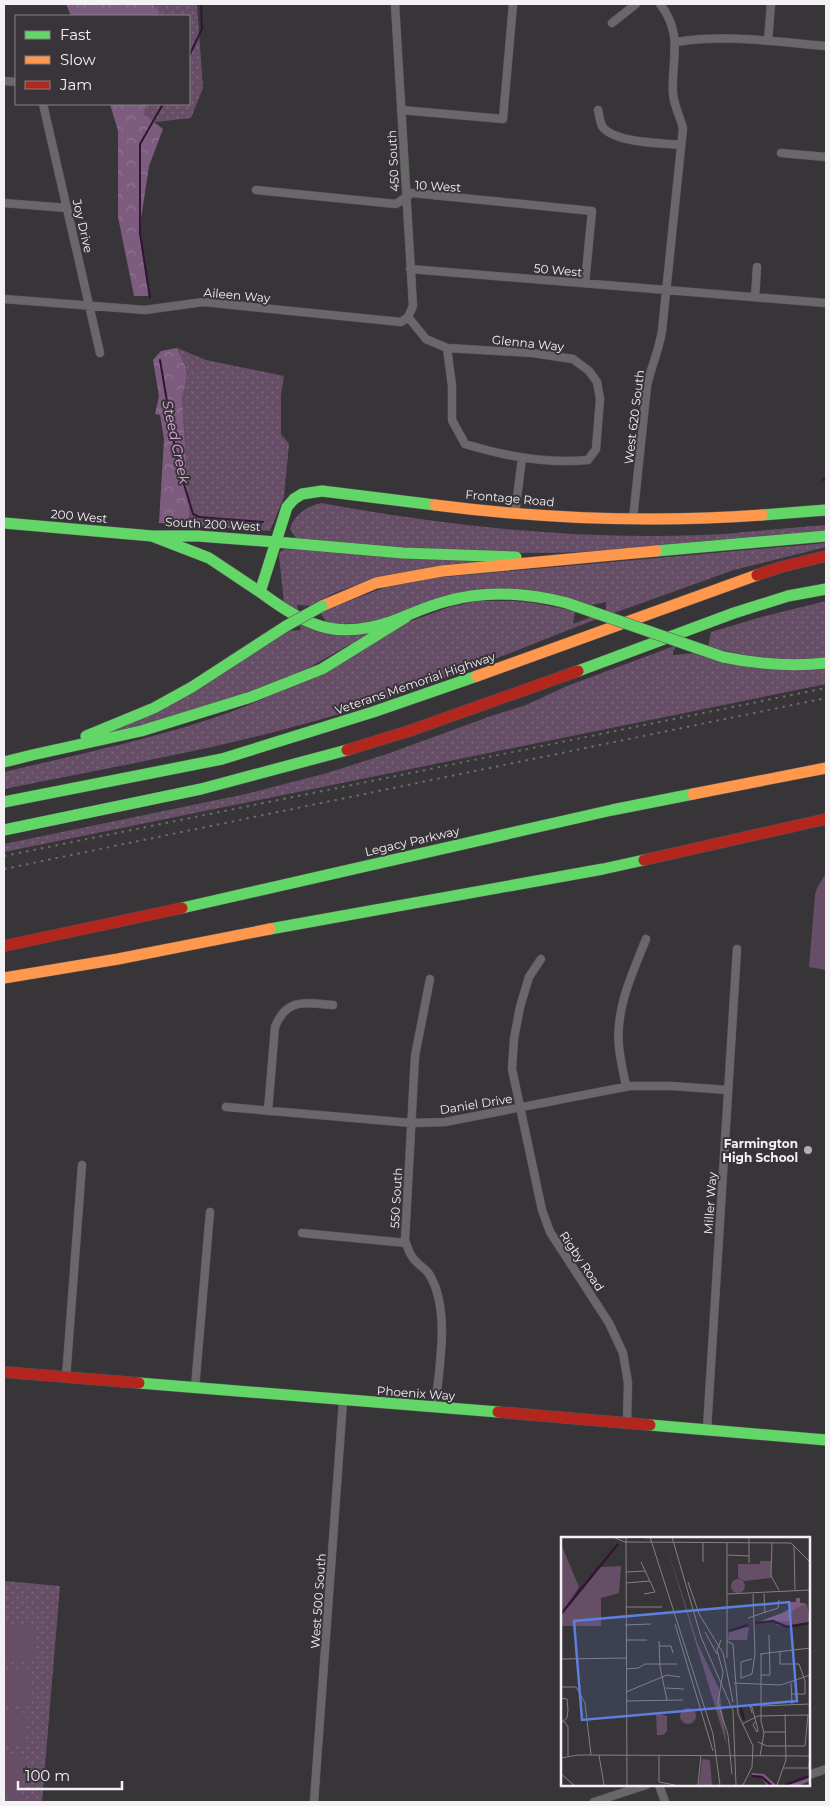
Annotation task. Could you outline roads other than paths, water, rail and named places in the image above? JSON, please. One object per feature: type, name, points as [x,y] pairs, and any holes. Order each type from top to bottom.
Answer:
[{"type":"main road","name":"Frontage Road","points":[[260,592],[286,510],[291,502],[302,494],[315,491],[515,514],[633,519],[772,515],[826,510]]},
{"type":"main road","name":"200 West","points":[[4,523],[152,536]]},
{"type":"main road","name":"South 200 West","points":[[152,536],[230,538],[403,553],[575,559]]},
{"type":"main road","name":"South 200 West","points":[[152,536],[209,558],[299,618],[325,628],[362,629],[381,626],[406,617]]},
{"type":"main road","points":[[32,755],[115,725],[154,708],[192,687],[286,626],[322,606],[376,583],[442,571],[826,536]]},
{"type":"main road","name":"Veterans Memorial Highway","points":[[4,802],[222,759],[392,706],[781,567],[826,556]]},
{"type":"main road","points":[[4,830],[201,790],[319,758],[437,722],[567,676],[734,613],[788,596],[826,589]]},
{"type":"main road","points":[[4,762],[141,731],[251,697],[322,668],[406,617],[447,602],[482,595],[533,595],[567,603],[723,657],[786,666],[826,663]]},
{"type":"main road","name":"Legacy Parkway","points":[[4,946],[124,921],[612,810],[826,768]]},
{"type":"main road","points":[[4,978],[118,959],[603,869],[826,819]]},
{"type":"main road","name":"Phoenix Way","points":[[4,1372],[343,1401],[628,1422],[826,1440]]},
{"type":"street","name":"450 South","points":[[395,4],[412,306],[408,317]]},
{"type":"street","points":[[401,110],[503,118],[513,4]]},
{"type":"street","points":[[612,23],[636,4]]},
{"type":"street","points":[[660,4],[671,24],[676,42],[700,38],[720,38],[826,46]]},
{"type":"street","points":[[768,41],[771,4]]},
{"type":"street","name":"West 620 South","points":[[633,519],[647,386],[659,349],[683,128],[673,97],[672,70],[676,42]]},
{"type":"street","name":"Joy Drive","points":[[43,105],[100,353]]},
{"type":"street","points":[[598,110],[603,126],[614,135],[629,140],[681,145]]},
{"type":"street","points":[[781,153],[826,157]]},
{"type":"street","name":"10 West","points":[[256,190],[396,204],[412,193],[592,211],[585,284]]},
{"type":"street","points":[[4,203],[67,208]]},
{"type":"street","points":[[755,297],[757,267]]},
{"type":"street","name":"50 West","points":[[410,269],[826,303]]},
{"type":"street","name":"Aileen Way","points":[[4,299],[144,310],[164,309],[203,302],[401,322],[408,317]]},
{"type":"street","name":"Glenna Way","points":[[408,317],[426,339],[447,348],[532,353],[573,359],[589,371],[597,382],[600,399],[596,449],[588,460],[522,458]]},
{"type":"street","points":[[447,348],[452,386],[452,420],[465,444],[489,452],[522,458],[515,514]]},
{"type":"street","points":[[626,1087],[618,1045],[619,1019],[646,939]]},
{"type":"street","name":"Miller Way","points":[[707,1429],[737,949]]},
{"type":"street","name":"Rigby Road","points":[[542,959],[529,977],[520,1007],[514,1039],[512,1070],[542,1210],[550,1232],[610,1323],[623,1353],[628,1383],[628,1422]]},
{"type":"street","name":"550 South","points":[[430,979],[415,1056],[406,1205],[406,1243],[412,1257],[429,1274],[440,1308],[442,1337],[435,1408]]},
{"type":"street","points":[[268,1111],[275,1027],[280,1015],[288,1008],[298,1004],[333,1004]]},
{"type":"street","name":"Daniel Drive","points":[[226,1107],[412,1123],[445,1122],[626,1087],[671,1086],[728,1090]]},
{"type":"street","points":[[66,1378],[82,1165]]},
{"type":"street","points":[[195,1388],[210,1212]]},
{"type":"street","points":[[302,1233],[406,1243]]},
{"type":"street","name":"West 500 South","points":[[314,1802],[343,1401]]},
{"type":"street","points":[[810,1775],[826,1769]]},
{"type":"street","points":[[594,1802],[643,1786]]},
{"type":"street","points":[[659,1786],[665,1802]]},
{"type":"waterway","name":"Steed Creek","points":[[190,54],[202,29],[201,4]]},
{"type":"waterway","name":"Steed Creek","points":[[150,298],[140,233],[140,144],[162,105]]},
{"type":"waterway","name":"Steed Creek","points":[[160,360],[177,461],[193,514],[199,517],[263,522]]},
{"type":"railway","points":[[4,856],[826,688]]},
{"type":"railway","points":[[4,869],[826,698]]},
{"type":"place","name":"Farmington High School","points":[[808,1150]]}]
